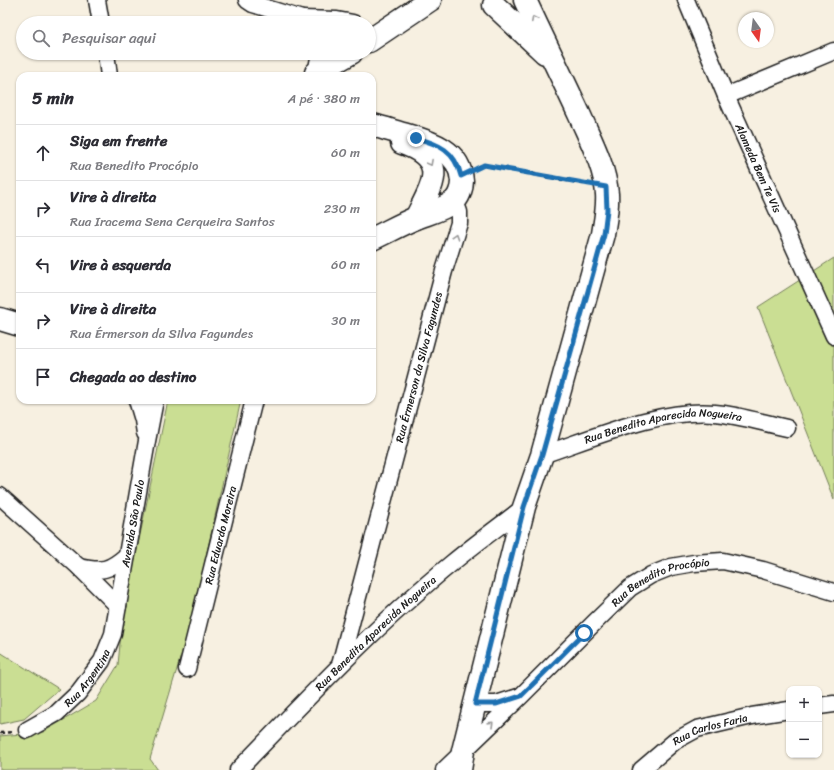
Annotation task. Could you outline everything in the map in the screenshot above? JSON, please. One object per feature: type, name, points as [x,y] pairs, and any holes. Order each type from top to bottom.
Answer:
[{"type":"main road","points":[[376,33],[430,0]]},
{"type":"main road","points":[[462,761],[524,507],[542,455],[604,234],[607,210],[606,187],[591,140],[525,0]]},
{"type":"main road","points":[[491,2],[554,62]]},
{"type":"main road","points":[[320,71],[338,60]]},
{"type":"main road","points":[[320,71],[342,60]]},
{"type":"main road","points":[[376,126],[430,142],[442,148],[452,156],[459,166],[462,185],[460,192],[454,201],[436,212],[416,218],[376,237]]},
{"type":"main road","points":[[376,136],[415,149],[426,156],[433,165],[434,177],[431,188],[416,218]]},
{"type":"main road","points":[[0,319],[16,324]]},
{"type":"street","points":[[97,0],[100,16]]},
{"type":"street","points":[[247,0],[253,4],[290,16]]},
{"type":"street","name":"Alameda Bem Te Vis","points":[[686,0],[726,96],[834,336]]},
{"type":"street","points":[[726,96],[834,51]]},
{"type":"street","points":[[107,60],[108,72]]},
{"type":"street","name":"Rua Érmerson da Silva Fagundes","points":[[340,665],[444,271],[459,223],[459,212],[454,201]]},
{"type":"street","name":"Avenida São Paulo","points":[[138,404],[143,420],[146,441]]},
{"type":"street","name":"Avenida São Paulo","points":[[118,606],[146,441],[154,404]]},
{"type":"street","name":"Rua Eduardo Moreira","points":[[187,669],[253,404]]},
{"type":"street","name":"Rua Benedito Aparecida Nogueira","points":[[542,455],[648,420],[692,412],[715,413],[787,428]]},
{"type":"street","points":[[0,496],[79,567],[118,606]]},
{"type":"street","name":"Rua Benedita Aparecida Nogueira","points":[[238,770],[340,665],[385,623],[452,563],[524,507]]},
{"type":"street","points":[[79,567],[97,571],[117,564],[127,555]]},
{"type":"street","name":"Rua Benedito Procópio","points":[[444,770],[462,761],[521,696],[594,623],[630,588],[651,575],[671,567],[694,563],[723,561],[763,570],[834,592]]},
{"type":"street","name":"Rua Argentina","points":[[27,730],[57,713],[78,693],[102,661],[113,634],[118,606]]},
{"type":"street","name":"Rua Benedito Procópio","points":[[475,704],[496,704],[521,696]]},
{"type":"street","points":[[822,706],[834,704]]},
{"type":"street","name":"Rua Carlos Faria","points":[[641,770],[675,741],[697,729],[752,716],[786,710]]},
{"type":"path","points":[[461,176],[484,165],[606,187]]},
{"type":"green space","points":[[834,258],[834,500],[758,307]]},
{"type":"green space","points":[[167,404],[240,404],[192,619],[150,759],[158,770],[0,770],[0,736],[43,732],[96,701],[118,665],[122,622]]},
{"type":"green space","points":[[0,652],[59,689],[24,719],[0,724]]},
{"type":"route","points":[[416,138],[430,142],[442,148],[452,156],[459,166],[461,176],[484,165],[606,187],[607,210],[604,234],[542,455],[524,507],[475,704],[496,704],[521,696],[584,633]]}]
